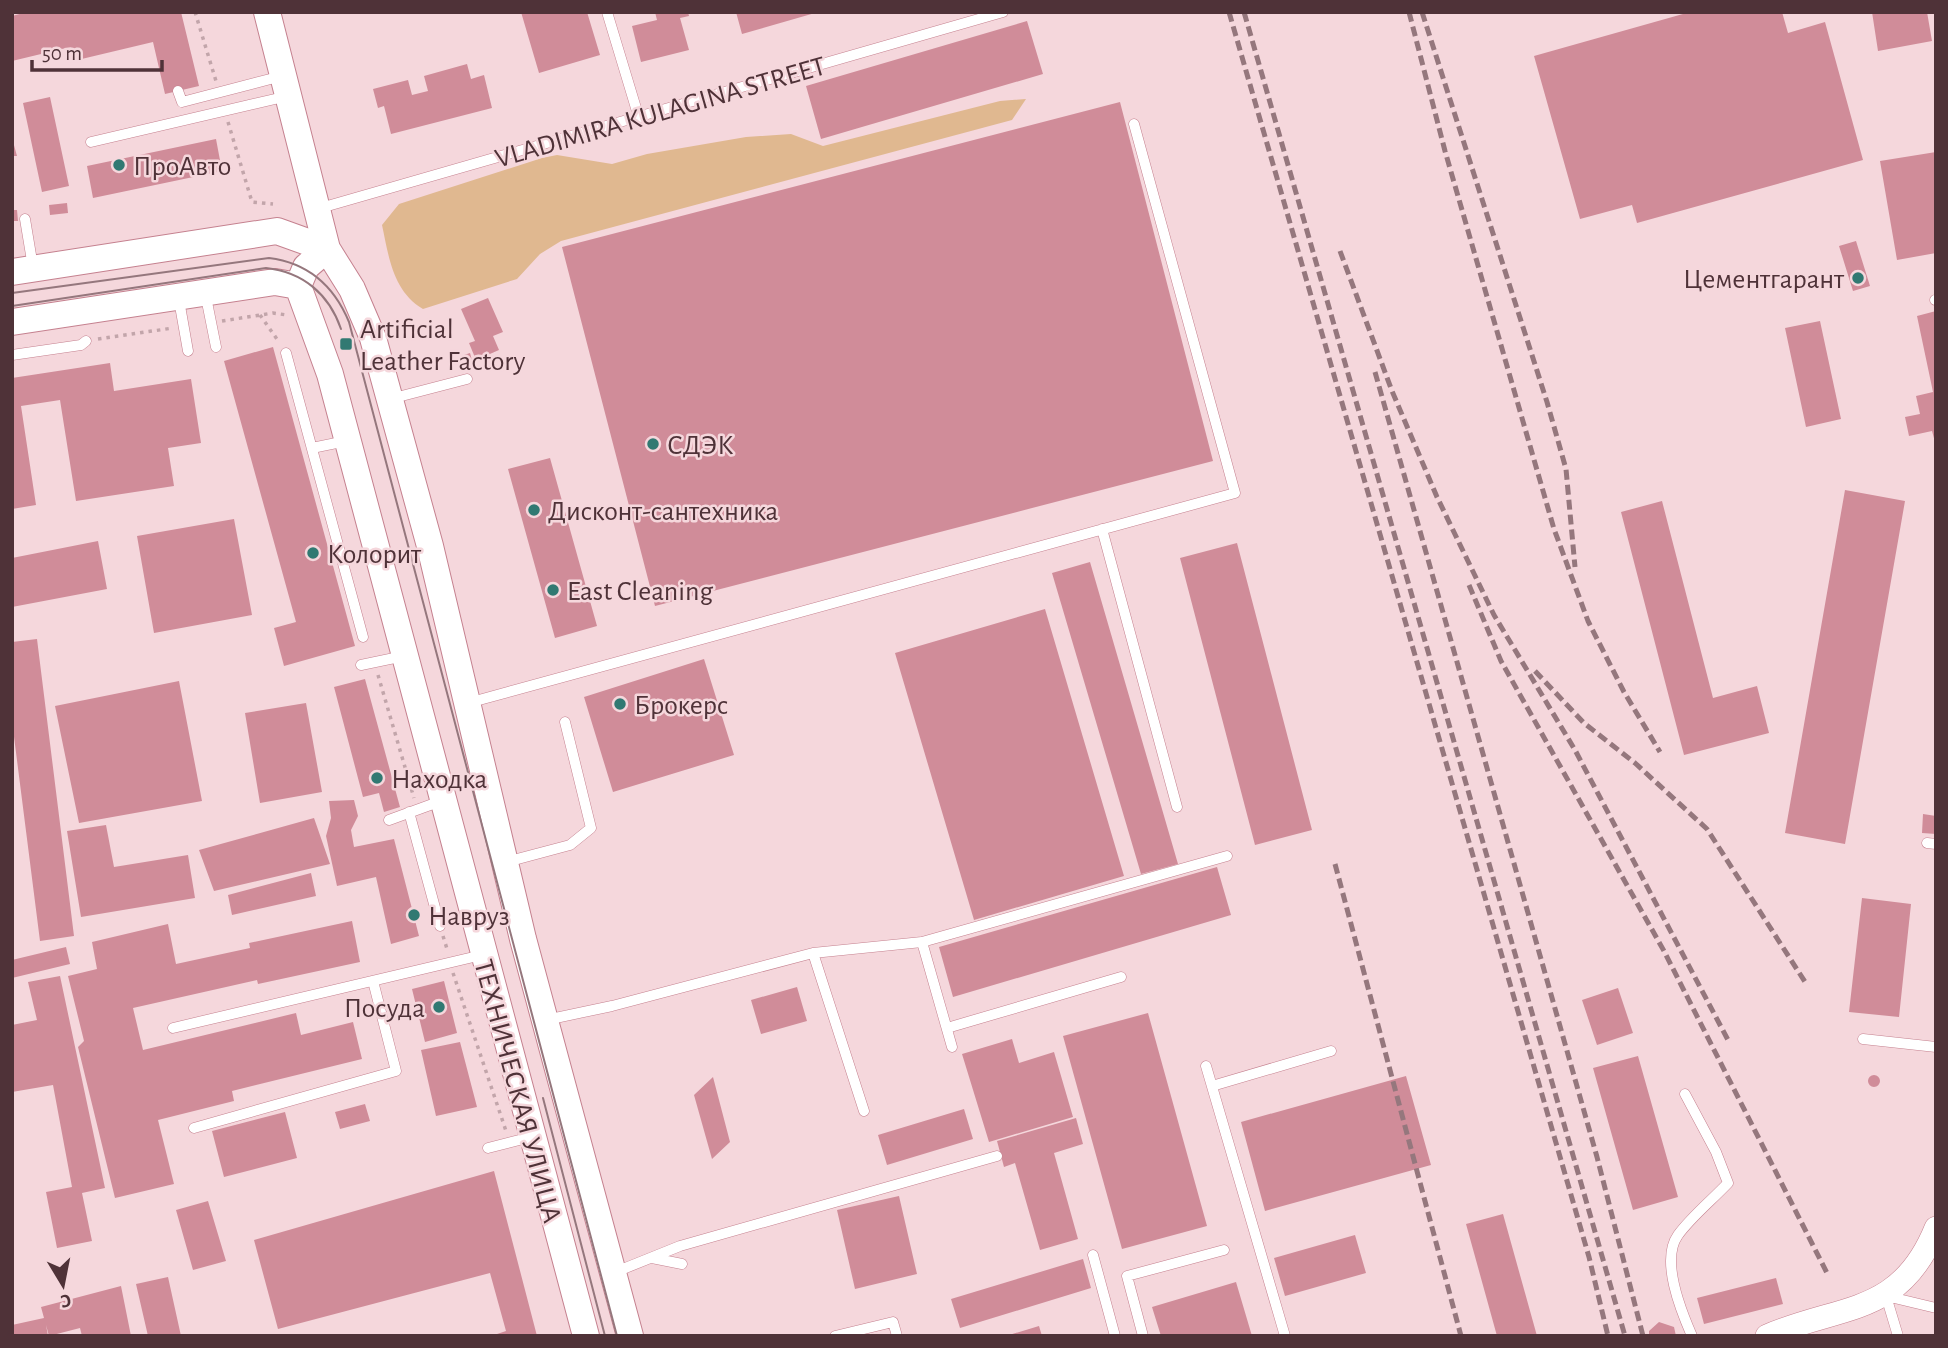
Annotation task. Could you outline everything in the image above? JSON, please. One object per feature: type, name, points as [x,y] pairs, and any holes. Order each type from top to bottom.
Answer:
[{"type":"main road","name":"ТЕХНИЧЕСКАЯ УЛИЦА","points":[[267,12],[327,249],[352,289],[373,338],[430,546],[545,1020],[630,1336]]},
{"type":"main road","points":[[12,322],[275,282],[298,286],[306,267],[327,249],[277,231],[23,271]]},
{"type":"main road","name":"ТЕХНИЧЕСКАЯ УЛИЦА","points":[[298,286],[330,374],[348,440],[482,955],[521,1140],[586,1336]]},
{"type":"street","points":[[1767,1336],[1886,1296],[1927,1251],[1936,1228]]},
{"type":"lane","points":[[607,12],[639,118]]},
{"type":"lane","name":"VLADIMIRA KULAGINA STREET","points":[[317,209],[1003,12]]},
{"type":"lane","points":[[178,91],[182,102],[286,86]]},
{"type":"lane","points":[[92,142],[286,86]]},
{"type":"lane","points":[[467,703],[1235,493],[1134,124]]},
{"type":"lane","points":[[23,271],[25,219]]},
{"type":"lane","points":[[205,292],[216,347]]},
{"type":"lane","points":[[179,296],[188,351]]},
{"type":"lane","points":[[12,355],[80,345],[86,341]]},
{"type":"lane","points":[[286,353],[363,637]]},
{"type":"lane","points":[[389,399],[467,379]]},
{"type":"lane","points":[[312,448],[348,440]]},
{"type":"lane","points":[[1102,529],[1177,807]]},
{"type":"lane","points":[[361,665],[404,656]]},
{"type":"lane","points":[[505,862],[570,845],[591,828],[565,722]]},
{"type":"lane","points":[[389,820],[442,801]]},
{"type":"lane","points":[[413,811],[440,926]]},
{"type":"lane","points":[[545,1020],[612,1006],[813,953],[922,942],[1227,856]]},
{"type":"lane","points":[[922,942],[952,1047]]},
{"type":"lane","points":[[813,953],[864,1111]]},
{"type":"lane","points":[[173,1028],[482,955]]},
{"type":"lane","points":[[947,1028],[1121,976]]},
{"type":"lane","points":[[194,1128],[396,1071],[373,981]]},
{"type":"lane","points":[[1863,1039],[1936,1047]]},
{"type":"lane","points":[[1212,1086],[1331,1051]]},
{"type":"lane","points":[[1206,1066],[1285,1336]]},
{"type":"lane","points":[[1685,1094],[1716,1152],[1728,1183],[1677,1236],[1672,1251],[1674,1285],[1692,1336]]},
{"type":"lane","points":[[488,1147],[521,1140]]},
{"type":"lane","points":[[613,1273],[680,1246],[997,1156]]},
{"type":"lane","points":[[1143,1336],[1127,1276],[1224,1250]]},
{"type":"lane","points":[[1093,1255],[1115,1336]]},
{"type":"lane","points":[[650,1258],[682,1264]]},
{"type":"lane","points":[[1886,1296],[1936,1308]]},
{"type":"lane","points":[[1886,1296],[1898,1336]]},
{"type":"lane","points":[[835,1336],[893,1321],[897,1336]]},
{"type":"path","points":[[260,315],[286,353]]},
{"type":"path","points":[[373,663],[413,811]]},
{"type":"path","points":[[440,926],[451,962],[521,1140]]},
{"type":"shaded area","points":[[1026,99],[1012,120],[561,241],[540,254],[517,279],[423,309],[405,293],[394,273],[387,250],[382,225],[399,204],[542,158],[557,155],[612,164],[647,154],[746,137],[791,134],[823,146],[1000,101]]},
{"type":"building","points":[[27,12],[181,12],[199,86],[165,94],[153,42],[69,62],[66,48],[12,61],[12,16]]},
{"type":"building","points":[[521,12],[587,12],[600,55],[539,73]]},
{"type":"building","points":[[655,12],[688,12],[689,16],[680,18],[689,50],[641,62],[632,26],[657,20]]},
{"type":"building","points":[[736,12],[815,12],[815,13],[742,34]]},
{"type":"building","points":[[1690,12],[1782,12],[1788,33],[1825,22],[1863,160],[1637,223],[1632,205],[1580,219],[1534,56]]},
{"type":"building","points":[[1872,12],[1927,12],[1932,41],[1878,51]]},
{"type":"building","points":[[1027,21],[1043,74],[821,139],[806,86]]},
{"type":"building","points":[[467,64],[471,79],[484,75],[492,108],[391,134],[384,106],[378,108],[373,89],[408,80],[412,95],[428,91],[424,76]]},
{"type":"building","points":[[50,97],[69,186],[42,192],[23,103]]},
{"type":"building","points":[[1120,102],[1213,461],[655,606],[562,247]]},
{"type":"building","points":[[12,138],[17,156],[12,156]]},
{"type":"building","points":[[216,139],[222,171],[93,198],[87,166]]},
{"type":"building","points":[[1936,152],[1936,253],[1897,260],[1880,161]]},
{"type":"building","points":[[67,203],[68,213],[50,215],[49,205]]},
{"type":"building","points":[[12,210],[17,210],[18,221],[12,221]]},
{"type":"building","points":[[1856,241],[1870,286],[1853,291],[1839,246]]},
{"type":"building","points":[[488,298],[503,332],[493,336],[499,350],[476,360],[469,343],[475,341],[461,309]]},
{"type":"building","points":[[1936,311],[1935,442],[1932,431],[1909,436],[1905,417],[1920,414],[1916,396],[1933,392],[1917,316]]},
{"type":"building","points":[[1820,321],[1841,419],[1806,427],[1785,328]]},
{"type":"building","points":[[273,347],[355,646],[284,666],[274,628],[296,622],[224,361]]},
{"type":"building","points":[[470,353],[473,364],[463,366],[461,356]]},
{"type":"building","points":[[110,363],[114,391],[191,379],[201,443],[168,448],[174,486],[76,501],[60,400],[21,406],[36,505],[12,509],[12,378]]},
{"type":"building","points":[[550,458],[597,626],[555,638],[508,469]]},
{"type":"building","points":[[1845,490],[1905,501],[1845,844],[1785,833]]},
{"type":"building","points":[[1662,501],[1713,698],[1757,686],[1769,733],[1684,755],[1621,512]]},
{"type":"building","points":[[234,519],[252,615],[154,633],[137,536]]},
{"type":"building","points":[[98,541],[107,589],[12,607],[12,558]]},
{"type":"building","points":[[1237,543],[1312,830],[1255,845],[1180,558]]},
{"type":"building","points":[[1090,562],[1178,864],[1141,874],[1052,573]]},
{"type":"building","points":[[1045,609],[1124,876],[974,920],[895,653]]},
{"type":"building","points":[[37,639],[74,936],[40,941],[12,721],[12,642]]},
{"type":"building","points":[[704,659],[734,755],[613,792],[584,697]]},
{"type":"building","points":[[365,679],[400,807],[384,812],[379,793],[363,797],[334,687]]},
{"type":"building","points":[[179,681],[202,801],[79,823],[55,706]]},
{"type":"building","points":[[306,703],[322,792],[260,803],[245,713]]},
{"type":"building","points":[[354,800],[358,816],[351,830],[354,847],[394,839],[419,936],[391,944],[376,877],[337,886],[326,836],[331,818],[329,801]]},
{"type":"building","points":[[1923,814],[1936,816],[1936,834],[1922,833]]},
{"type":"building","points":[[314,818],[330,864],[214,891],[199,850]]},
{"type":"building","points":[[106,825],[114,867],[188,855],[195,898],[81,917],[67,831]]},
{"type":"building","points":[[1217,867],[1231,915],[953,997],[939,947]]},
{"type":"building","points":[[311,873],[316,896],[232,915],[228,895]]},
{"type":"building","points":[[1862,898],[1911,904],[1899,1017],[1849,1012]]},
{"type":"building","points":[[352,921],[360,962],[258,984],[257,980],[133,1008],[143,1050],[296,1013],[301,1035],[353,1022],[362,1059],[232,1091],[234,1101],[158,1120],[174,1184],[115,1198],[78,1047],[84,1041],[68,976],[97,969],[92,942],[168,924],[176,964],[250,948],[249,943]]},
{"type":"building","points":[[66,947],[70,964],[12,978],[12,960]]},
{"type":"building","points":[[60,976],[105,1188],[82,1193],[92,1241],[57,1248],[46,1192],[72,1187],[53,1085],[12,1092],[12,1025],[37,1020],[28,982]]},
{"type":"building","points":[[444,981],[457,1033],[425,1042],[412,989]]},
{"type":"building","points":[[797,987],[807,1021],[761,1034],[751,1000]]},
{"type":"building","points":[[1618,988],[1633,1033],[1597,1045],[1582,1000]]},
{"type":"building","points":[[1148,1013],[1207,1226],[1122,1249],[1063,1036]]},
{"type":"building","points":[[1012,1039],[1019,1063],[1054,1052],[1073,1117],[989,1142],[962,1054]]},
{"type":"building","points":[[460,1042],[477,1107],[436,1116],[421,1050]]},
{"type":"building","points":[[1638,1056],[1678,1197],[1633,1210],[1593,1068]]},
{"type":"building","points":[[1874,1075],[1880,1081],[1874,1087],[1868,1081]]},
{"type":"building","points":[[1406,1076],[1431,1165],[1265,1211],[1241,1122]]},
{"type":"building","points":[[713,1077],[730,1142],[712,1159],[694,1095]]},
{"type":"building","points":[[365,1104],[370,1121],[340,1129],[335,1112]]},
{"type":"building","points":[[964,1109],[973,1139],[887,1165],[878,1135]]},
{"type":"building","points":[[285,1112],[297,1158],[224,1177],[212,1131]]},
{"type":"building","points":[[1076,1118],[1083,1144],[1054,1153],[1078,1239],[1040,1250],[1015,1163],[1004,1167],[997,1141]]},
{"type":"building","points":[[494,1171],[537,1336],[491,1336],[506,1331],[490,1273],[278,1329],[254,1240]]},
{"type":"building","points":[[899,1196],[917,1274],[855,1289],[837,1210]]},
{"type":"building","points":[[208,1201],[226,1261],[193,1270],[176,1210]]},
{"type":"building","points":[[1503,1214],[1537,1336],[1497,1336],[1466,1224]]},
{"type":"building","points":[[1355,1235],[1366,1273],[1285,1296],[1274,1258]]},
{"type":"building","points":[[1083,1259],[1091,1288],[960,1328],[951,1299]]},
{"type":"building","points":[[168,1277],[181,1336],[148,1336],[136,1284]]},
{"type":"building","points":[[1776,1278],[1783,1304],[1704,1324],[1697,1298]]},
{"type":"building","points":[[1236,1282],[1252,1336],[1161,1336],[1152,1307]]},
{"type":"building","points":[[121,1286],[131,1336],[82,1336],[80,1328],[49,1336],[46,1325],[48,1336],[12,1336],[12,1325],[44,1318],[41,1307]]},
{"type":"building","points":[[1659,1322],[1674,1327],[1676,1336],[1649,1336],[1649,1331]]},
{"type":"building","points":[[1039,1326],[1042,1336],[1009,1336],[1009,1335]]},
{"type":"tram line","points":[[12,293],[269,258],[308,271],[328,287],[343,309],[349,322],[617,1336]]},
{"type":"tram line","points":[[12,306],[266,268],[292,274],[313,287],[329,305],[341,329]]},
{"type":"tram line","points":[[543,1098],[605,1336]]},
{"type":"railway","points":[[1229,12],[1589,1257],[1608,1336]]},
{"type":"railway","points":[[1244,12],[1625,1336]]},
{"type":"railway","points":[[1409,12],[1445,151],[1554,529],[1588,621],[1624,692],[1660,752]]},
{"type":"railway","points":[[1422,12],[1566,469],[1575,567]]},
{"type":"railway","points":[[1340,251],[1392,391],[1437,497],[1494,615],[1575,750],[1728,1040]]},
{"type":"railway","points":[[1375,372],[1597,1157],[1643,1336]]},
{"type":"railway","points":[[1469,585],[1501,661],[1664,951],[1827,1273]]},
{"type":"railway","points":[[1535,671],[1584,723],[1635,763],[1707,829],[1807,985]]},
{"type":"railway","points":[[1335,864],[1461,1336]]},
{"type":"place","name":"ПроАвто","points":[[119,165]]},
{"type":"place","name":"Цементгарант","points":[[1858,278]]},
{"type":"place","name":"Artificial Leather Factory","points":[[346,344]]},
{"type":"place","name":"СДЭК","points":[[653,444]]},
{"type":"place","name":"Дисконт-сантехника","points":[[534,510]]},
{"type":"place","name":"Колорит","points":[[313,553]]},
{"type":"place","name":"East Cleaning","points":[[553,590]]},
{"type":"place","name":"Брокерс","points":[[620,704]]},
{"type":"place","name":"Находка","points":[[377,778]]},
{"type":"place","name":"Навруз","points":[[414,915]]},
{"type":"place","name":"Посуда","points":[[439,1007]]}]
